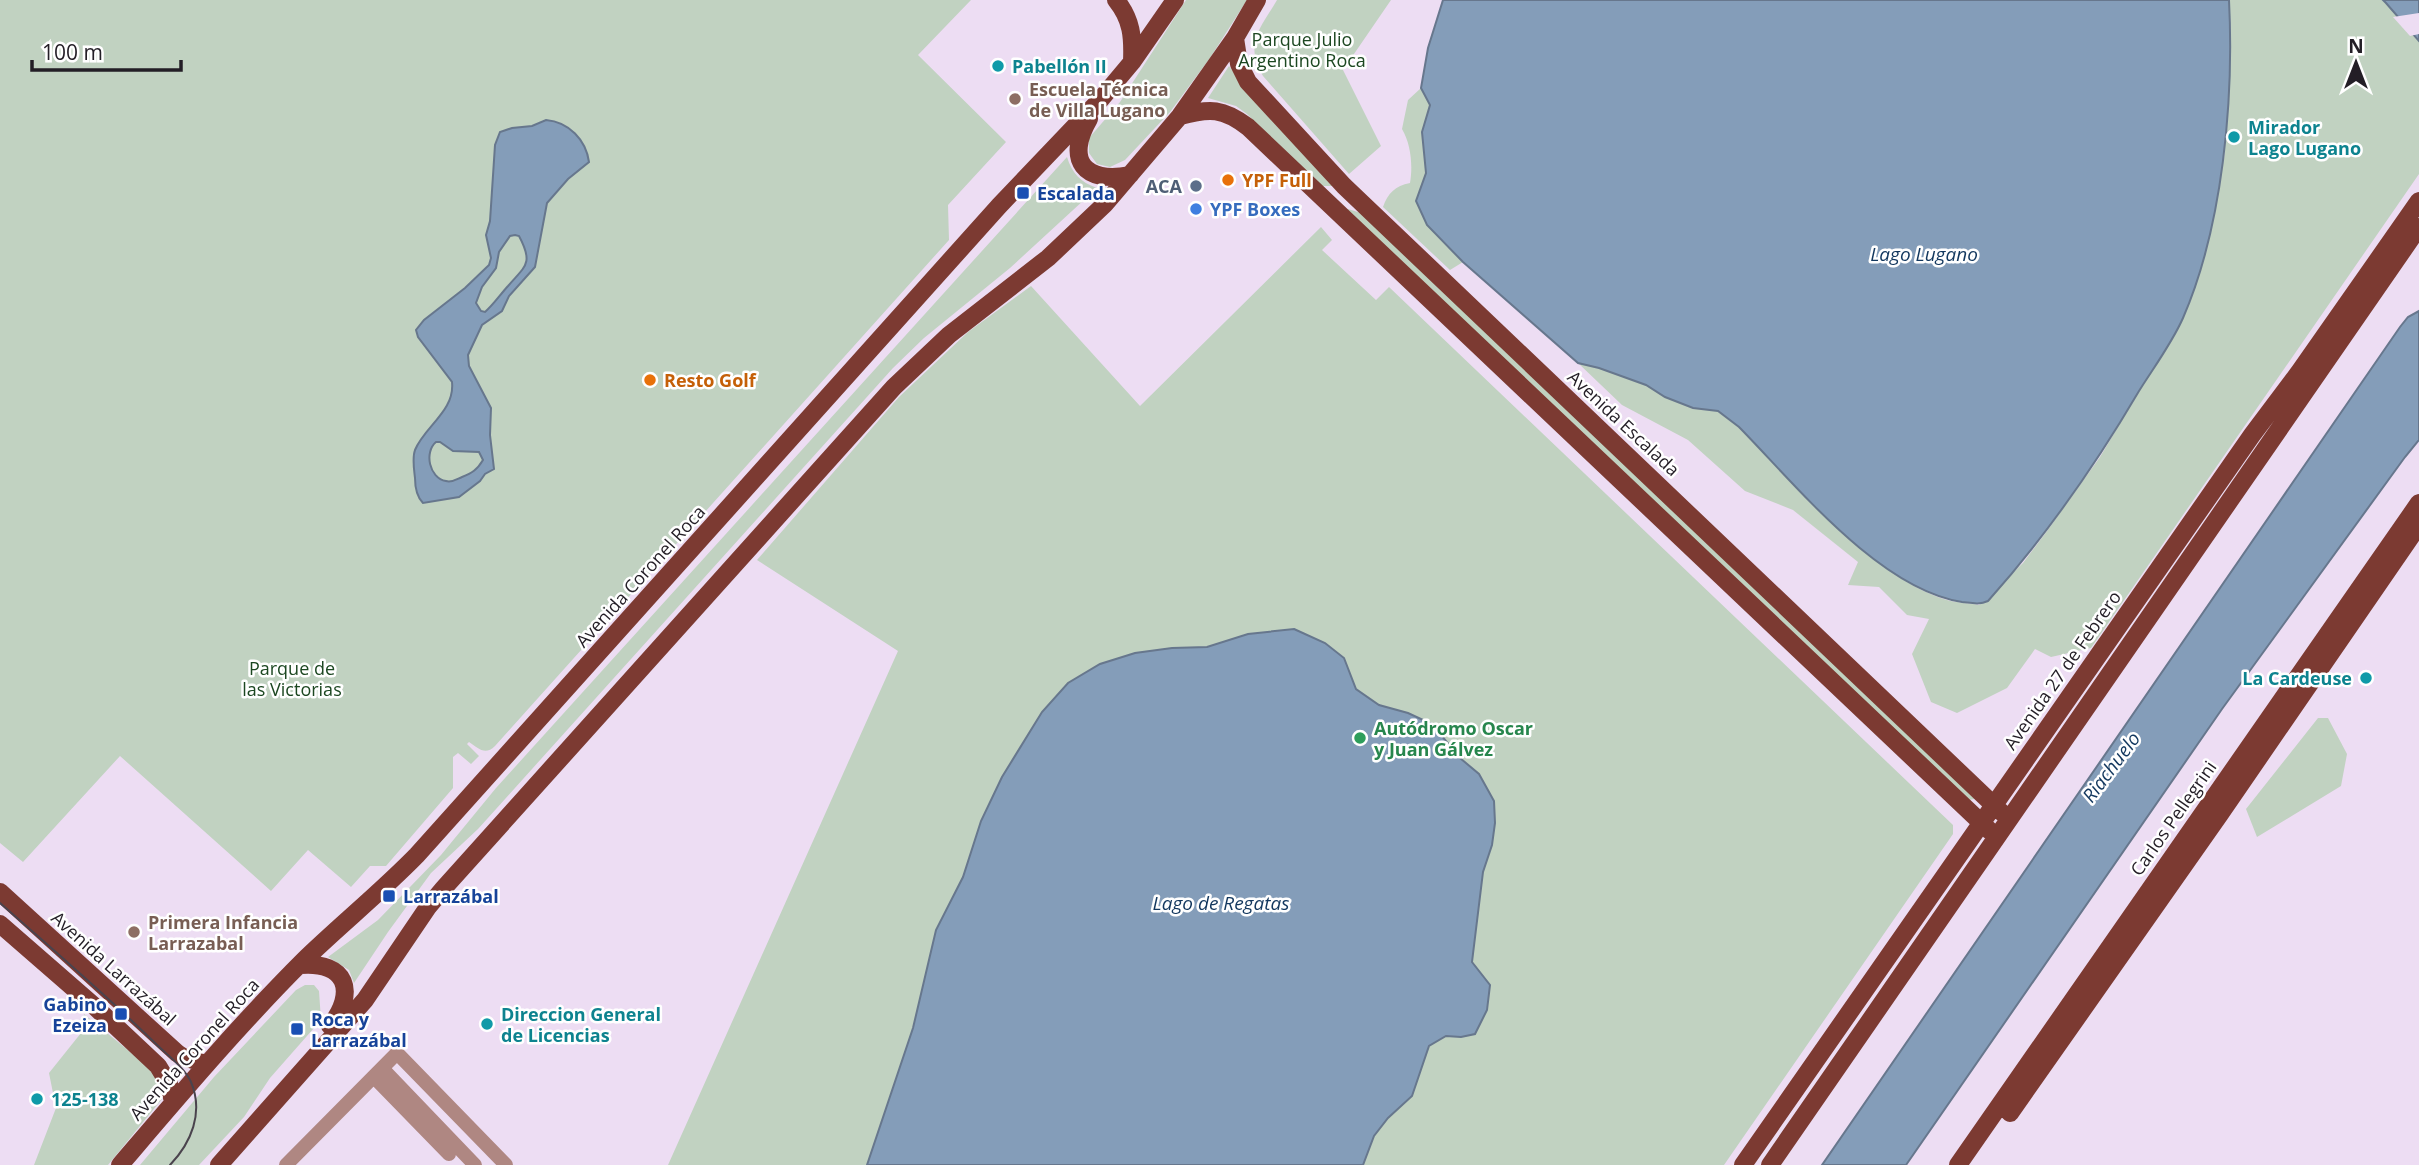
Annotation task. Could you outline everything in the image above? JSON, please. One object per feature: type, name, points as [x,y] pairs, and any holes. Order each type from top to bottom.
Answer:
[{"type":"main road","points":[[1116,0],[1131,27],[1132,62]]},
{"type":"main road","name":"Avenida Coronel Roca","points":[[120,1165],[205,1065],[300,965],[418,855],[999,206],[1101,99],[1132,62],[1175,0]]},
{"type":"main road","points":[[219,1165],[365,1000],[443,889],[894,387],[949,335],[1071,237],[1105,204],[1180,116],[1235,38],[1257,0]]},
{"type":"main road","name":"Avenida Escalada","points":[[1235,38],[1239,64],[1248,82],[1344,186],[2010,821]]},
{"type":"main road","points":[[1101,99],[1079,138],[1079,161],[1091,174],[1110,177],[1130,174]]},
{"type":"main road","points":[[1180,116],[1219,110],[1236,118],[1328,202],[1997,838]]},
{"type":"main road","points":[[1328,202],[1344,186]]},
{"type":"main road","name":"Avenida 27 de Febrero","points":[[1743,1165],[2252,435],[2419,201]]},
{"type":"main road","points":[[1770,1165],[2419,227]]},
{"type":"main road","name":"Carlos Pellegrini","points":[[1961,1161],[2419,503]]},
{"type":"main road","name":"Carlos Pellegrini","points":[[1961,1161],[1980,1150],[2002,1123],[2419,525]]},
{"type":"main road","name":"Avenida Larrazábal","points":[[0,892],[177,1053],[205,1065]]},
{"type":"main road","points":[[0,924],[158,1066],[169,1084],[173,1102]]},
{"type":"main road","points":[[300,965],[325,965],[339,976],[345,990],[341,1012],[318,1042],[315,1057]]},
{"type":"street","points":[[286,1165],[397,1053],[506,1165]]},
{"type":"street","points":[[378,1072],[476,1165],[491,1149]]},
{"type":"street","points":[[378,1072],[449,1154]]},
{"type":"green space","name":"Parque de las Victorias","points":[[0,0],[971,0],[918,55],[1006,142],[948,205],[949,240],[495,746],[485,751],[469,742],[467,744],[479,756],[471,764],[458,753],[453,757],[453,788],[386,866],[370,866],[351,887],[308,850],[271,891],[120,756],[23,862],[0,843]]},
{"type":"green space","points":[[1186,0],[1247,0],[1210,58],[1170,112],[1125,160],[1110,167],[1097,164],[1089,153],[1089,138],[1120,102]]},
{"type":"green space","name":"Parque Julio Argentino Roca","points":[[1277,0],[1391,0],[1343,70],[1381,146],[1349,174],[1263,76],[1257,64],[1256,37]]},
{"type":"green space","points":[[2229,0],[2419,0],[2419,174],[2091,648],[2051,657],[2035,649],[2007,688],[1957,713],[1931,702],[1912,654],[1929,619],[1907,615],[1879,587],[1848,585],[1858,562],[1793,510],[1745,491],[1688,440],[1622,405],[1578,363],[1646,385],[1665,397],[1693,408],[1718,411],[1739,427],[1835,526],[1890,571],[1918,588],[1947,600],[1979,605],[2023,563],[2100,457],[2182,319],[2201,266],[2224,159],[2231,33]]},
{"type":"green space","points":[[1229,66],[1247,90],[1333,183],[1332,186],[1321,186],[1236,106],[1208,98]]},
{"type":"green space","points":[[1421,88],[1430,105],[1422,132],[1426,173],[1416,201],[1427,225],[1463,262],[1450,270],[1383,207],[1393,191],[1410,183],[1410,155],[1402,129],[1408,100]]},
{"type":"green space","points":[[1067,157],[1078,176],[1097,188],[1010,268],[924,338],[893,368],[478,829],[431,873],[354,983],[349,970],[328,957],[378,920],[441,855],[496,788]]},
{"type":"green space","points":[[1348,209],[1361,213],[1974,796],[1974,799],[1969,800],[1346,211]]},
{"type":"green space","name":"Autódromo Oscar y Juan Gálvez","points":[[1321,227],[1332,240],[1322,250],[1376,300],[1389,287],[1953,825],[1953,834],[1724,1165],[668,1165],[898,651],[757,560],[899,397],[968,332],[1031,286],[1140,406]]},
{"type":"green space","points":[[2318,718],[2328,718],[2347,754],[2341,786],[2257,837],[2246,809]]},
{"type":"green space","points":[[305,985],[314,985],[319,991],[321,1020],[270,1078],[244,1117],[199,1165],[140,1165],[214,1077],[296,990]]},
{"type":"green space","points":[[84,1014],[163,1079],[162,1099],[108,1165],[34,1165],[56,1108],[49,1073],[81,1033]]},
{"type":"water","name":"Lago Lugano","points":[[1443,0],[2229,0],[2230,79],[2223,162],[2208,243],[2183,318],[2087,473],[2050,526],[1988,601],[1962,602],[1931,593],[1900,577],[1870,556],[1813,504],[1739,427],[1718,411],[1693,408],[1665,397],[1646,385],[1578,363],[1463,262],[1427,225],[1416,201],[1426,173],[1422,132],[1430,105],[1421,88],[1428,48]]},
{"type":"water","points":[[2383,0],[2419,0],[2419,41],[2386,3]]},
{"type":"water","points":[[546,120],[569,128],[584,146],[589,162],[568,179],[547,203],[535,267],[509,296],[502,311],[482,325],[468,355],[469,366],[491,408],[490,435],[494,469],[459,497],[423,503],[416,488],[414,453],[449,401],[452,382],[418,337],[416,330],[424,320],[489,265],[491,258],[486,235],[490,221],[495,145],[500,132],[532,126]],"holes":[[[510,236],[519,236],[524,245],[526,264],[491,306],[485,312],[481,311],[476,303],[482,287],[496,268],[499,252]],[[436,442],[453,451],[479,452],[483,460],[474,471],[456,480],[440,479],[432,470],[429,458]]]},
{"type":"water","name":"Riachuelo","points":[[2419,311],[2419,440],[2222,709],[1906,1165],[1822,1165],[2400,327],[2408,317]]},
{"type":"water","name":"Lago de Regatas","points":[[1294,629],[1325,643],[1344,658],[1356,689],[1379,705],[1408,713],[1432,724],[1460,758],[1479,774],[1494,801],[1492,845],[1483,872],[1472,962],[1490,985],[1487,1010],[1475,1034],[1446,1036],[1429,1046],[1412,1096],[1388,1118],[1374,1136],[1363,1165],[867,1165],[913,1028],[936,930],[963,877],[981,821],[1002,777],[1042,712],[1068,683],[1100,664],[1135,653],[1207,647],[1248,634]]},
{"type":"pier","points":[[2419,13],[2419,34],[2410,36],[2393,17]]},
{"type":"tram line","points":[[0,903],[117,1007],[175,1061],[188,1077],[195,1094],[196,1116],[184,1147],[170,1165]]},
{"type":"place","name":"Pabellón II","points":[[998,66]]},
{"type":"place","name":"Escuela Técnica de Villa Lugano","points":[[1015,99]]},
{"type":"place","name":"Mirador Lago Lugano","points":[[2234,137]]},
{"type":"place","name":"YPF Full","points":[[1228,180]]},
{"type":"place","name":"ACA","points":[[1196,186]]},
{"type":"place","name":"Escalada","points":[[1023,193]]},
{"type":"place","name":"YPF Boxes","points":[[1196,209]]},
{"type":"place","name":"Resto Golf","points":[[650,380]]},
{"type":"place","name":"La Cardeuse","points":[[2366,678]]},
{"type":"place","name":"Autódromo Oscar y Juan Gálvez","points":[[1360,738]]},
{"type":"place","name":"Larrazábal","points":[[389,896]]},
{"type":"place","name":"Primera Infancia Larrazabal","points":[[134,932]]},
{"type":"place","name":"Gabino Ezeiza","points":[[121,1014]]},
{"type":"place","name":"Direccion General de Licencias","points":[[487,1024]]},
{"type":"place","name":"Roca y Larrazábal","points":[[297,1029]]},
{"type":"place","name":"125-138","points":[[37,1099]]}]
